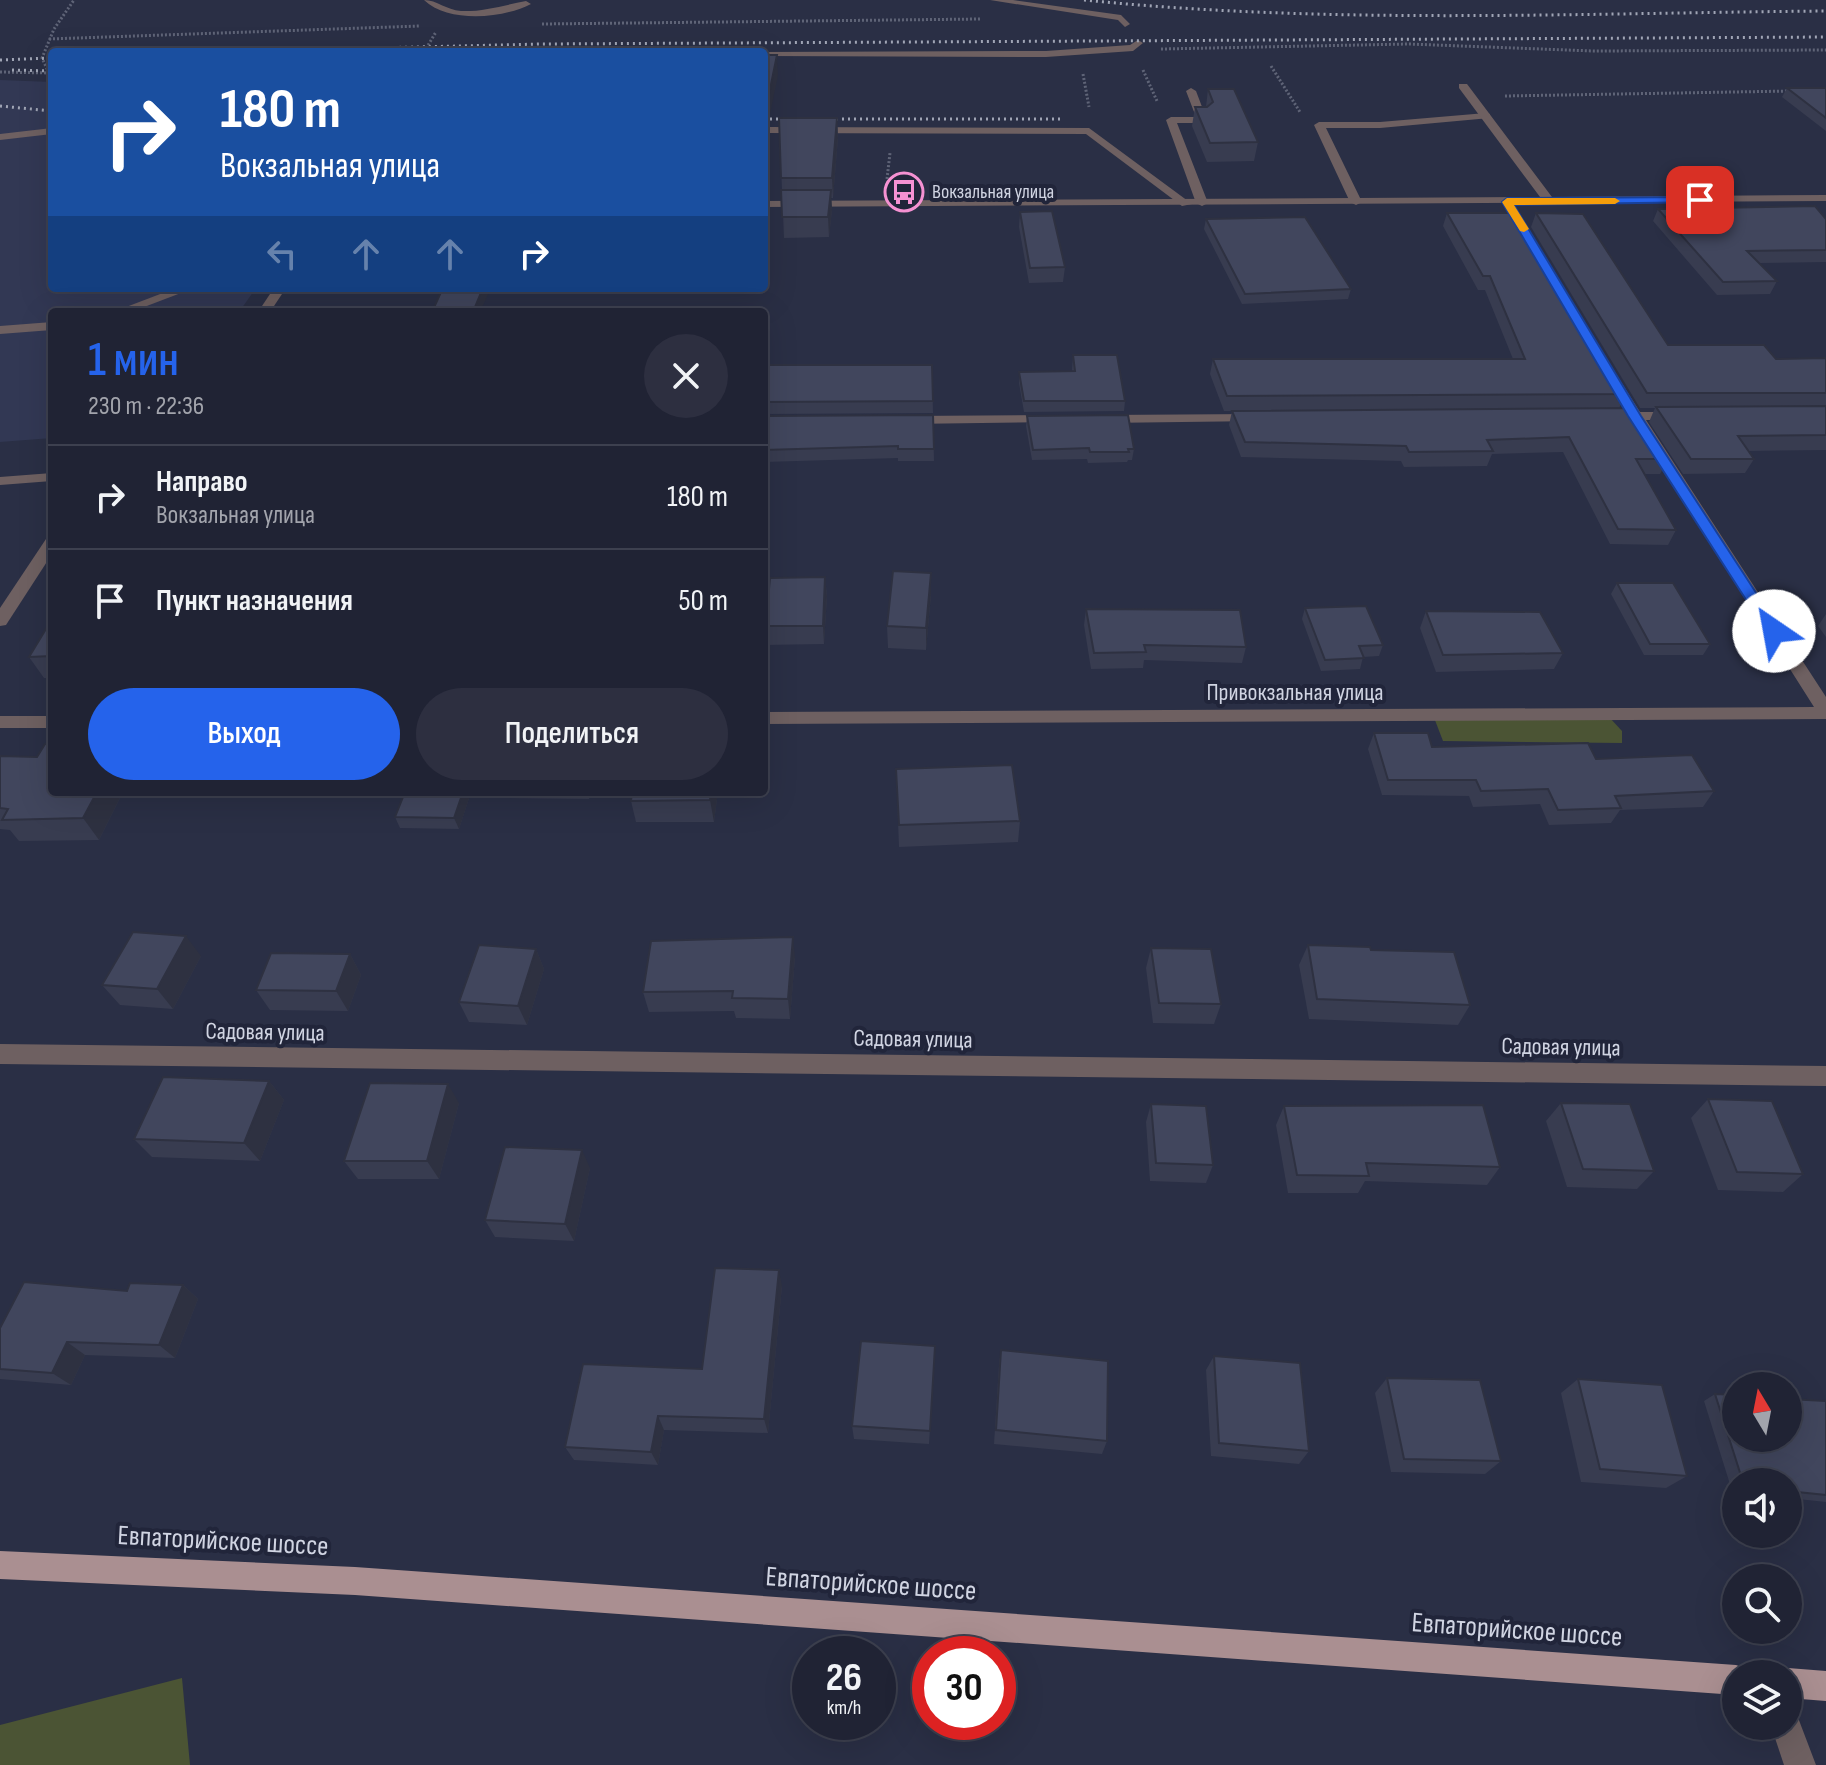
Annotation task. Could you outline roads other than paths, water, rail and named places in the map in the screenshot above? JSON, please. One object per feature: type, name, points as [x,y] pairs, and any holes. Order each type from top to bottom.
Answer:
[{"type":"main road","name":"Евпаторийское шоссе","points":[[0,1565],[371,1582],[1722,1679]]},
{"type":"main road","points":[[1802,1684],[1826,1686]]},
{"type":"street","points":[[428,0],[439,11],[469,14],[526,4]]},
{"type":"street","points":[[994,0],[1121,18],[1125,24]]},
{"type":"street","points":[[768,53],[1079,53],[1136,46]]},
{"type":"street","points":[[1463,86],[1549,201]]},
{"type":"street","points":[[1191,91],[1202,120],[1171,120],[1202,203]]},
{"type":"street","points":[[1356,202],[1319,125],[1380,125],[1486,116]]},
{"type":"street","points":[[768,130],[1089,131],[1186,204]]},
{"type":"street","points":[[0,137],[48,131]]},
{"type":"street","points":[[768,204],[1826,198]]},
{"type":"street","points":[[1507,202],[1520,224]]},
{"type":"street","points":[[130,308],[176,292]]},
{"type":"street","points":[[0,330],[48,326]]},
{"type":"street","points":[[1602,361],[1634,416],[1826,712]]},
{"type":"street","points":[[1603,416],[1693,415]]},
{"type":"street","points":[[1082,419],[1273,418]]},
{"type":"street","points":[[891,420],[1066,419]]},
{"type":"street","points":[[0,481],[48,477]]},
{"type":"street","points":[[0,621],[48,548]]},
{"type":"street","name":"Привокзальная улица","points":[[768,718],[1826,712]]},
{"type":"street","points":[[0,722],[48,722]]},
{"type":"street","name":"Садовая улица","points":[[0,1054],[1826,1076]]},
{"type":"street","points":[[1791,1740],[1800,1765]]},
{"type":"railway","points":[[1084,0],[1176,8],[1362,15],[1826,11]]},
{"type":"railway","points":[[374,48],[542,44],[1826,37]]},
{"type":"railway","points":[[0,60],[48,58]]},
{"type":"railway","points":[[12,70],[48,71]]},
{"type":"railway","points":[[0,106],[48,111]]},
{"type":"railway","points":[[768,119],[1062,119]]},
{"type":"place","name":"Вокзальная улица","points":[[904,192]]}]
